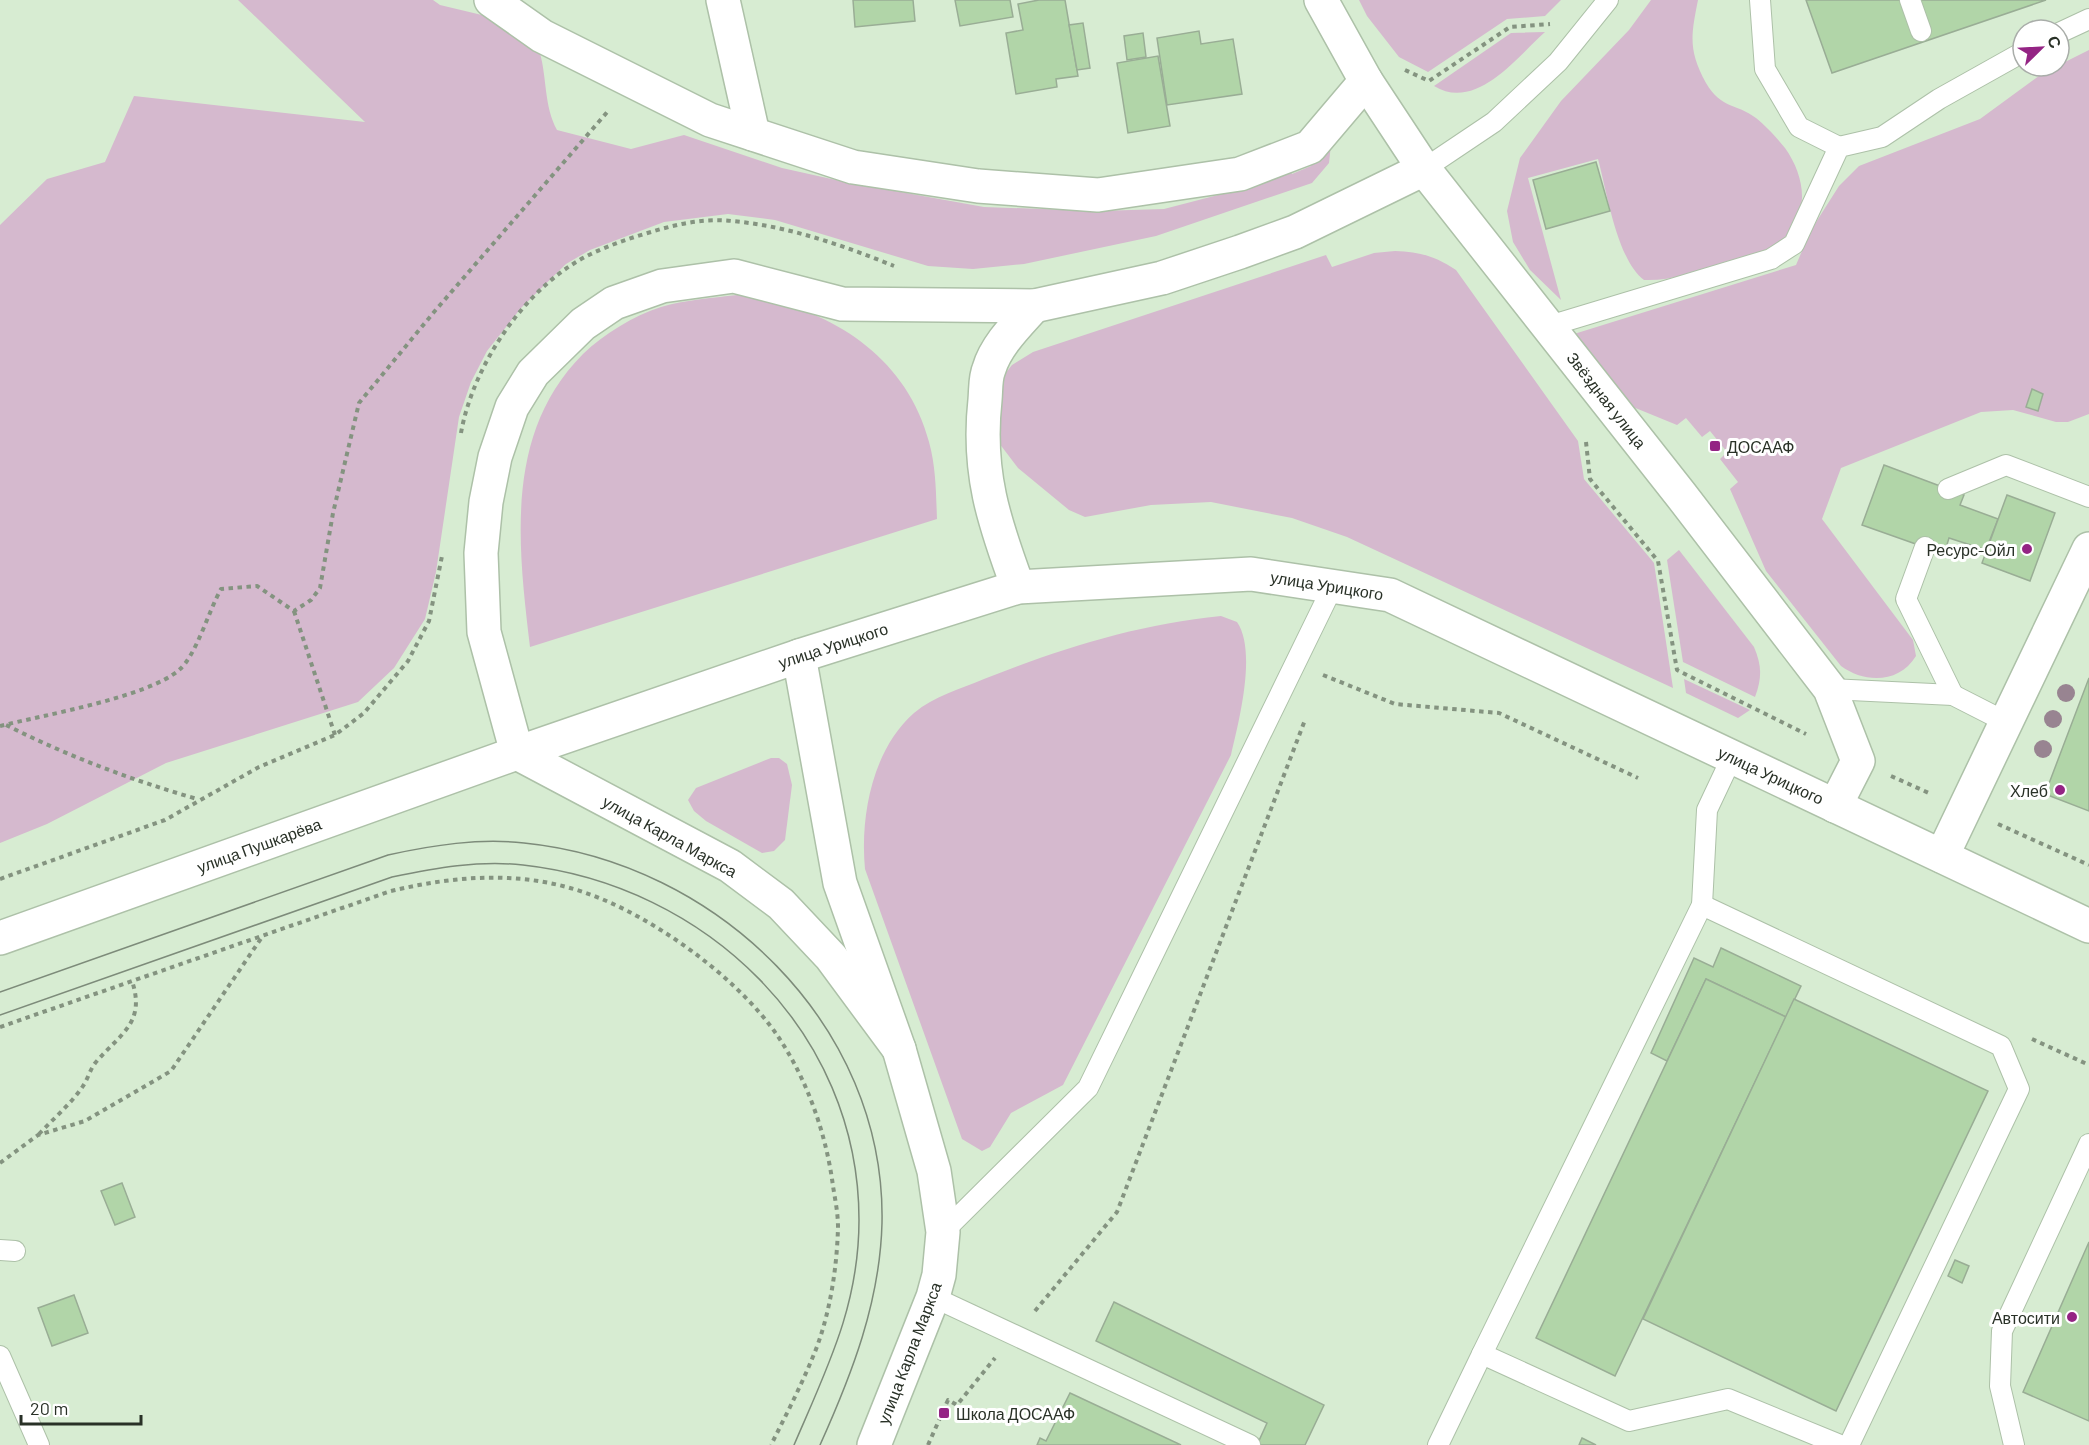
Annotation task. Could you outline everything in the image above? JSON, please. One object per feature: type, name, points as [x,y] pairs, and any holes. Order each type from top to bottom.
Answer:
[{"type":"street","points":[[491,0],[542,36],[710,120],[853,167],[978,186],[1098,195],[1240,174],[1310,147],[1365,81]]},
{"type":"street","points":[[723,0],[753,134]]},
{"type":"street","name":"Звёздная улица","points":[[1321,0],[1365,81],[1424,169],[1549,326],[1830,689],[1858,761],[1835,806]]},
{"type":"street","points":[[517,753],[484,633],[481,553],[486,502],[495,457],[512,407],[533,373],[583,324],[614,303],[663,286],[734,276],[842,304],[1034,306],[1162,278],[1240,252],[1295,232],[1424,169]]},
{"type":"street","points":[[1018,587],[993,518],[983,461],[983,417],[988,368],[1010,332],[1034,306]]},
{"type":"street","points":[[1942,856],[2089,549]]},
{"type":"street","name":"улица Урицкого","points":[[517,753],[799,656],[1018,587],[1251,574],[1390,595],[2089,926]]},
{"type":"street","name":"улица Карла Маркса","points":[[799,656],[840,883],[899,1050],[934,1171],[943,1232],[939,1275],[933,1297],[874,1445]]},
{"type":"street","name":"улица Пушкарёва","points":[[0,938],[517,753]]},
{"type":"street","name":"улица Карла Маркса","points":[[517,753],[730,866],[781,904],[831,957],[899,1050]]},
{"type":"lane","points":[[1424,169],[1494,122],[1558,62],[1608,0]]},
{"type":"lane","points":[[1760,0],[1765,69],[1799,127],[1839,147],[1882,137],[1940,99],[2011,59]]},
{"type":"lane","points":[[1910,0],[1921,31]]},
{"type":"lane","points":[[2071,27],[2089,19]]},
{"type":"lane","points":[[1549,326],[1772,259],[1794,244],[1839,147]]},
{"type":"lane","points":[[1948,489],[2006,465],[2089,497]]},
{"type":"lane","points":[[1925,548],[1906,599],[1953,695]]},
{"type":"lane","points":[[943,1232],[1088,1088],[1333,586]]},
{"type":"lane","points":[[1830,689],[1953,695],[2006,722]]},
{"type":"lane","points":[[1438,1445],[1702,905],[1707,810],[1732,756]]},
{"type":"lane","points":[[1702,905],[2001,1046],[2019,1089],[1849,1445]]},
{"type":"lane","points":[[2014,1445],[2000,1386],[2002,1331],[2089,1144]]},
{"type":"lane","points":[[933,1297],[1250,1445]]},
{"type":"lane","points":[[1482,1354],[1629,1421],[1728,1399],[1840,1445]]},
{"type":"lane","points":[[0,1356],[39,1445]]},
{"type":"path","points":[[1399,68],[1429,81],[1510,27],[1549,24],[1557,16]]},
{"type":"path","points":[[294,611],[310,600],[320,588],[333,513],[359,403],[434,312],[633,82]]},
{"type":"path","points":[[460,441],[474,384],[491,352],[524,308],[549,282],[589,254],[676,224],[731,220],[768,226],[836,243],[897,267]]},
{"type":"path","points":[[1586,442],[1590,479],[1658,561],[1677,670]]},
{"type":"path","points":[[0,879],[165,820],[259,766],[335,735],[364,713],[408,661],[429,621],[442,551]]},
{"type":"path","points":[[0,726],[152,687],[180,669],[202,631],[221,589],[257,586],[294,611],[335,735]]},
{"type":"path","points":[[1318,686],[1322,674],[1395,704],[1499,713],[1638,777]]},
{"type":"path","points":[[928,1445],[948,1400],[957,1405],[1117,1212],[1305,719]]},
{"type":"path","points":[[6,724],[84,762],[123,777],[198,799]]},
{"type":"path","points":[[0,1027],[391,891],[432,881],[477,877],[525,879],[570,888],[624,908],[681,942],[732,984],[776,1034],[808,1089],[830,1161],[838,1225],[831,1292],[813,1357],[771,1445]]},
{"type":"path","points":[[38,1135],[85,1121],[171,1071],[263,936]]},
{"type":"path","points":[[0,1163],[38,1135],[82,1088],[95,1064],[132,1022],[138,1000],[132,981]]},
{"type":"path","points":[[2063,1053],[2089,1065]]},
{"type":"shaded area","points":[[238,0],[433,0],[440,5],[486,16],[540,53],[550,112],[557,130],[631,149],[684,135],[782,168],[845,182],[984,207],[1098,211],[1164,209],[1218,195],[1289,167],[1292,174],[1311,166],[1312,155],[1332,135],[1329,163],[1312,183],[1156,236],[1024,264],[973,269],[928,266],[775,220],[728,214],[664,222],[590,250],[566,264],[521,308],[487,351],[471,382],[459,417],[436,572],[425,619],[394,668],[358,702],[166,763],[47,824],[0,843],[0,225],[47,179],[105,162],[134,96],[365,122]]},
{"type":"shaded area","points":[[1359,0],[1561,0],[1545,16],[1507,19],[1428,72],[1399,57],[1367,16]]},
{"type":"shaded area","points":[[1651,0],[1698,0],[1693,42],[1700,71],[1717,97],[1756,118],[1785,148],[1801,183],[1801,207],[1798,218],[1783,239],[1761,251],[1682,275],[1644,280],[1635,270],[1620,242],[1598,159],[1528,178],[1561,300],[1530,270],[1513,242],[1507,211],[1520,158],[1561,101],[1629,30]]},
{"type":"shaded area","points":[[1545,32],[1509,67],[1480,87],[1465,92],[1450,92],[1434,86],[1511,33]]},
{"type":"shaded area","points":[[2089,50],[2089,414],[2068,422],[2056,422],[2013,410],[1981,412],[1841,468],[1822,519],[1913,640],[1916,656],[1909,665],[1891,676],[1870,678],[1860,676],[1841,666],[1766,571],[1730,489],[1738,482],[1720,459],[1727,452],[1710,431],[1702,437],[1686,418],[1677,425],[1633,407],[1608,380],[1574,334],[1796,265],[1811,230],[1839,186],[1859,166],[1980,119],[2036,78],[2071,78],[2071,59]]},
{"type":"shaded area","points":[[1395,251],[1427,256],[1456,270],[1578,441],[1584,479],[1654,563],[1673,688],[1347,537],[1292,518],[1211,502],[1151,505],[1085,517],[1069,510],[1018,468],[999,443],[1000,380],[1012,365],[1033,352],[1326,255],[1332,267],[1374,253]]},
{"type":"shaded area","points":[[737,295],[769,300],[800,309],[857,338],[881,359],[901,383],[918,410],[931,451],[937,519],[530,647],[522,569],[522,492],[528,455],[540,419],[558,385],[591,347],[619,326],[640,315],[679,303]]},
{"type":"shaded area","points":[[1679,550],[1754,647],[1759,660],[1760,672],[1755,697],[1683,662],[1667,560]]},
{"type":"shaded area","points":[[1221,616],[1237,622],[1246,650],[1244,687],[1231,755],[1063,1085],[1011,1113],[990,1147],[982,1151],[962,1139],[865,869],[867,807],[879,765],[900,728],[914,713],[948,693],[1041,658],[1100,639],[1160,625]]},
{"type":"shaded area","points":[[1684,679],[1750,710],[1738,718],[1686,693]]},
{"type":"shaded area","points":[[771,758],[779,758],[787,764],[792,785],[785,840],[774,851],[762,853],[706,821],[694,811],[688,800],[696,788]]},
{"type":"building","points":[[853,0],[913,0],[915,21],[855,27]]},
{"type":"building","points":[[955,0],[1010,0],[1013,17],[960,26]]},
{"type":"building","points":[[1039,0],[1065,0],[1078,76],[1056,79],[1057,87],[1016,94],[1006,33],[1023,30],[1018,4]]},
{"type":"building","points":[[1806,0],[2046,0],[1832,73]]},
{"type":"building","points":[[1083,23],[1090,68],[1077,70],[1069,25]]},
{"type":"building","points":[[1199,31],[1201,44],[1233,39],[1242,94],[1167,105],[1157,38]]},
{"type":"building","points":[[1143,33],[1146,57],[1127,60],[1124,36]]},
{"type":"building","points":[[1158,56],[1170,126],[1128,133],[1117,63]]},
{"type":"building","points":[[1596,162],[1610,211],[1546,229],[1533,180]]},
{"type":"building","points":[[2032,389],[2043,394],[2038,411],[2026,407]]},
{"type":"building","points":[[1884,465],[1964,495],[1960,505],[1998,519],[1986,550],[1949,538],[1944,554],[1862,525]]},
{"type":"building","points":[[2007,495],[2055,513],[2030,581],[1982,563]]},
{"type":"building","points":[[2089,678],[2089,811],[2045,794]]},
{"type":"building","points":[[1721,948],[1801,986],[1786,1017],[1706,979],[1667,1061],[1651,1053],[1694,958],[1713,967]]},
{"type":"building","points":[[1706,979],[1786,1017],[1615,1376],[1536,1338]]},
{"type":"building","points":[[1794,999],[1988,1091],[1836,1411],[1643,1319]]},
{"type":"building","points":[[122,1183],[135,1217],[115,1225],[101,1191]]},
{"type":"building","name":"Автосити","points":[[2089,1242],[2089,1421],[2023,1392]]},
{"type":"building","points":[[1955,1260],[1969,1266],[1962,1283],[1948,1276]]},
{"type":"building","points":[[74,1295],[88,1333],[52,1346],[38,1308]]},
{"type":"building","points":[[1114,1302],[1324,1405],[1305,1445],[1257,1445],[1267,1423],[1096,1341]]},
{"type":"building","points":[[1070,1393],[1181,1445],[1037,1445],[1040,1438],[1046,1441]]},
{"type":"building","points":[[1582,1438],[1596,1445],[1579,1445]]},
{"type":"tram line","points":[[0,992],[388,855],[422,848],[490,841],[524,843],[595,857],[662,883],[723,919],[776,966],[821,1021],[855,1083],[876,1151],[882,1223],[876,1281],[853,1364],[820,1445]]},
{"type":"tram line","points":[[0,1015],[392,877],[424,871],[474,864],[523,865],[590,878],[652,902],[709,936],[759,979],[801,1030],[832,1088],[852,1151],[859,1220],[858,1251],[853,1281],[839,1336],[794,1445]]},
{"type":"place","name":"ДОСААФ","points":[[1715,446]]},
{"type":"place","name":"Ресурс-Ойл","points":[[2027,549]]},
{"type":"place","name":"Хлеб","points":[[2060,790]]},
{"type":"place","name":"Автосити","points":[[2072,1317]]},
{"type":"place","name":"Школа ДОСААФ","points":[[944,1413]]}]
